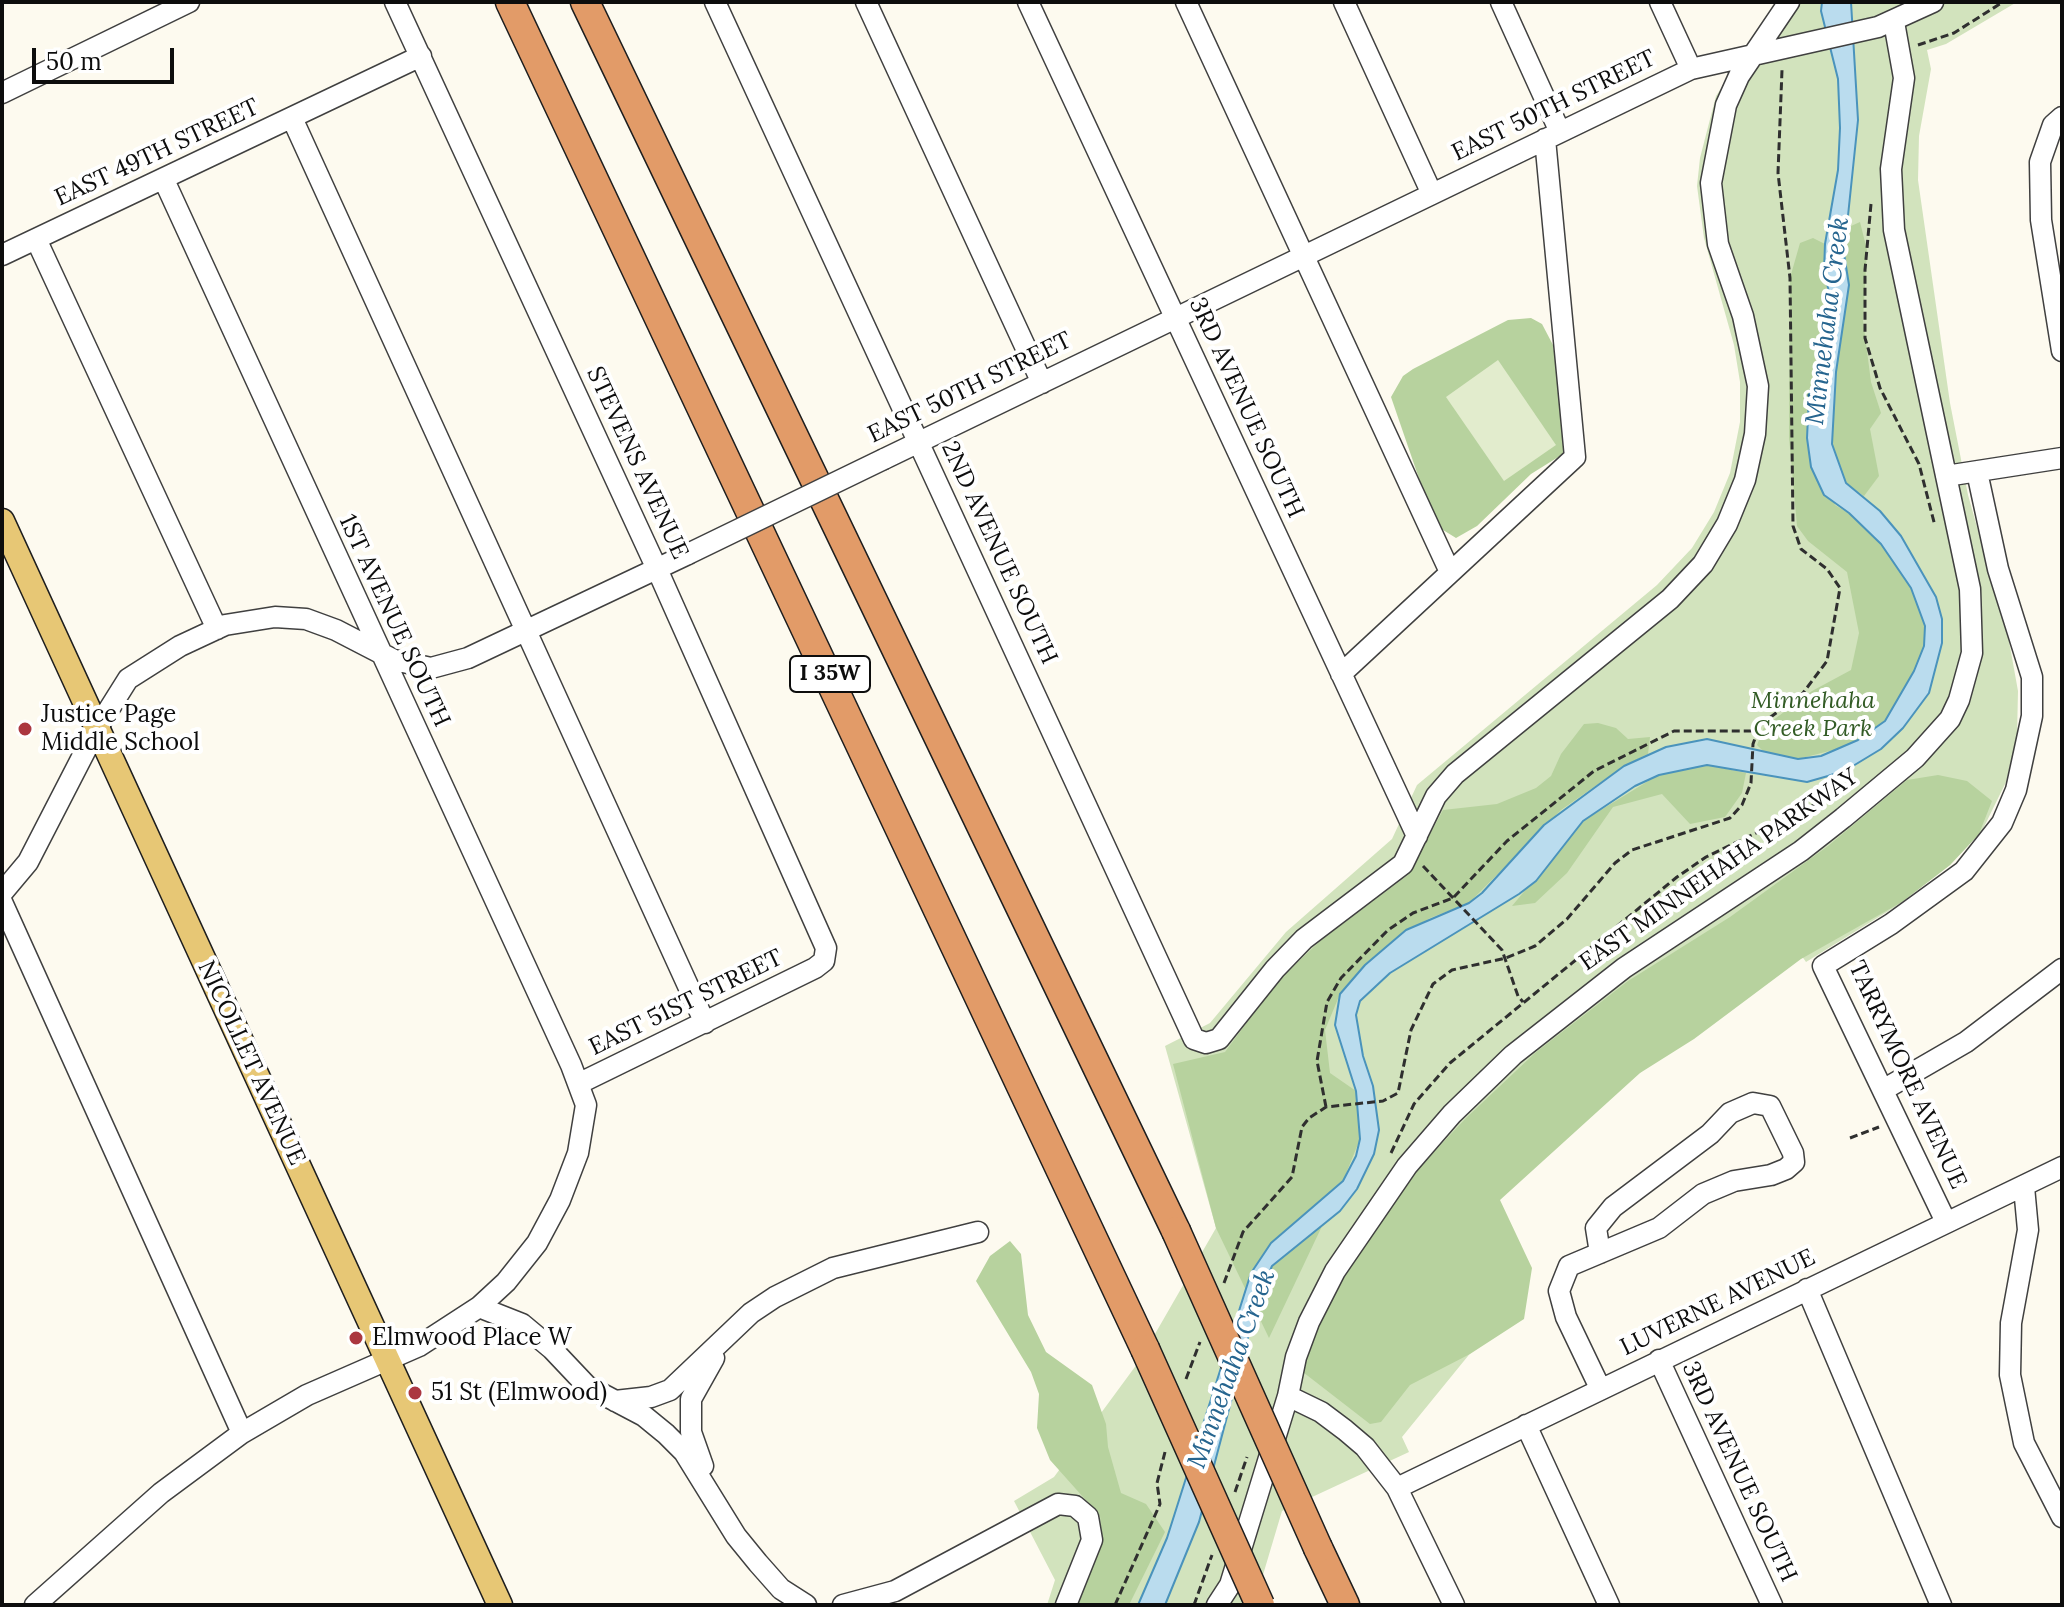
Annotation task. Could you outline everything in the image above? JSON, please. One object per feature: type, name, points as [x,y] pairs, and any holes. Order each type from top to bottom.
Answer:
[{"type":"highway","name":"I 35W","points":[[510,2],[1145,1349],[1260,1605]]},
{"type":"highway","name":"I 35W","points":[[585,2],[1176,1231],[1345,1605]]},
{"type":"main road","name":"NICOLLET AVENUE","points":[[2,521],[500,1605]]},
{"type":"street","points":[[2,93],[189,2]]},
{"type":"street","name":"STEVENS AVENUE","points":[[395,2],[657,569],[826,948]]},
{"type":"street","name":"2ND AVENUE SOUTH","points":[[715,2],[1194,1039],[1206,1043],[1219,1039],[1275,969],[1304,939],[1393,872],[1414,844]]},
{"type":"street","points":[[866,2],[1042,383]]},
{"type":"street","name":"3RD AVENUE SOUTH","points":[[1028,2],[1341,674],[1414,844]]},
{"type":"street","points":[[1186,2],[1450,572]]},
{"type":"street","points":[[1344,2],[1432,194]]},
{"type":"street","points":[[1341,674],[1575,457],[1553,136],[1501,2]]},
{"type":"street","points":[[1660,2],[1691,69]]},
{"type":"street","points":[[1414,844],[1436,796],[1455,774],[1670,599],[1703,564],[1727,524],[1745,480],[1755,434],[1758,386],[1743,316],[1718,244],[1711,183],[1726,105],[1753,56],[1789,2]]},
{"type":"street","points":[[1894,22],[1933,2]]},
{"type":"street","name":"EAST 50TH STREET","points":[[2,893],[28,862],[47,829],[65,786],[128,679],[180,646],[217,629],[275,617],[306,619],[415,667],[431,668],[468,658],[1691,69],[1894,22]]},
{"type":"street","name":"EAST MINNEHAHA PARKWAY","points":[[1217,1605],[1231,1595],[1288,1396],[1296,1357],[1328,1283],[1390,1189],[1452,1114],[1513,1055],[1579,1002],[1664,940],[1801,851],[1853,810],[1915,758],[1950,719],[1969,671],[1973,624],[1967,571],[1904,289],[1893,217],[1891,169],[1904,78],[1894,22]]},
{"type":"street","name":"EAST 49TH STREET","points":[[2,255],[421,56]]},
{"type":"street","points":[[2062,117],[2053,125],[2040,162],[2041,220],[2062,351]]},
{"type":"street","points":[[292,118],[528,629],[705,1023]]},
{"type":"street","name":"1ST AVENUE SOUTH","points":[[164,180],[379,653],[580,1083]]},
{"type":"street","points":[[36,239],[217,629]]},
{"type":"street","points":[[1946,476],[2062,458]]},
{"type":"street","name":"TARRYMORE AVENUE","points":[[1946,1222],[1823,966],[1891,924],[1964,871],[2002,823],[2016,790],[2032,716],[2032,677],[1998,569],[1977,472]]},
{"type":"street","points":[[2,902],[242,1433]]},
{"type":"street","name":"EAST 51ST STREET","points":[[35,1605],[161,1493],[242,1433],[307,1395],[389,1360],[452,1328],[479,1307],[506,1282],[537,1243],[560,1200],[578,1153],[586,1105],[580,1083],[815,968],[824,961],[826,948]]},
{"type":"street","points":[[1883,1090],[1966,1042],[2062,969]]},
{"type":"street","points":[[1600,1253],[1596,1228],[1613,1207],[1704,1139],[1730,1113],[1753,1103],[1770,1106],[1793,1153],[1794,1162],[1771,1175],[1734,1181],[1703,1194],[1659,1228],[1600,1253],[1569,1266],[1559,1291],[1566,1317],[1600,1388]]},
{"type":"street","name":"LUVERNE AVENUE","points":[[1397,1488],[2062,1167]]},
{"type":"street","points":[[2024,1187],[2028,1230],[2011,1323],[2010,1375],[2024,1443],[2062,1517]]},
{"type":"street","points":[[615,1401],[651,1397],[670,1390],[728,1334],[775,1297],[833,1268],[978,1232]]},
{"type":"street","points":[[1807,1289],[1941,1605]]},
{"type":"street","points":[[479,1307],[522,1324],[552,1349],[577,1378],[666,1434],[684,1452],[736,1536],[758,1563],[781,1589],[806,1605]]},
{"type":"street","points":[[719,1505],[695,1447],[691,1399],[728,1334]]},
{"type":"street","name":"3RD AVENUE SOUTH","points":[[1659,1360],[1772,1605]]},
{"type":"street","points":[[1288,1396],[1321,1412],[1365,1447],[1397,1488],[1454,1605]]},
{"type":"street","points":[[1526,1425],[1609,1605]]},
{"type":"street","points":[[843,1605],[895,1591],[1058,1504],[1075,1506],[1088,1517],[1092,1540],[1066,1605]]},
{"type":"path","points":[[1918,45],[1954,33],[2003,2]]},
{"type":"path","points":[[1361,1105],[1393,1098],[1399,1091],[1411,1030],[1433,984],[1452,970],[1506,958],[1544,939],[1615,863],[1632,850],[1730,818],[1746,796],[1752,776],[1756,731],[1765,719],[1803,693],[1822,672],[1840,595],[1834,577],[1801,549],[1793,526],[1790,278],[1778,173],[1783,49]]},
{"type":"path","points":[[1872,200],[1864,285],[1865,338],[1880,388],[1919,464],[1936,531]]},
{"type":"path","points":[[1326,1107],[1318,1079],[1321,1022],[1327,1002],[1341,978],[1388,930],[1413,913],[1453,898],[1507,841],[1594,771],[1674,731],[1756,731]]},
{"type":"path","points":[[1390,1154],[1409,1112],[1427,1086],[1523,1002],[1690,867],[1848,788]]},
{"type":"path","points":[[1414,844],[1453,898],[1489,935],[1506,958],[1518,996],[1523,1002]]},
{"type":"path","points":[[1850,1138],[1897,1119]]},
{"type":"path","points":[[1230,1505],[1250,1448]]},
{"type":"path","points":[[1194,1605],[1215,1548]]},
{"type":"green space","name":"Minnehaha Creek Park","points":[[1778,2],[2017,2],[1946,44],[1927,50],[1931,69],[1919,136],[1918,180],[1950,403],[1968,495],[2009,641],[2018,691],[2017,736],[2006,782],[1982,831],[1950,865],[1895,907],[1806,962],[1799,952],[1714,1010],[1485,1204],[1525,1286],[1402,1437],[1409,1452],[1282,1511],[1254,1605],[1047,1605],[1055,1580],[1014,1501],[1054,1477],[1140,1360],[1216,1228],[1165,1046],[1210,1023],[1286,932],[1392,839],[1417,785],[1657,585],[1692,548],[1714,512],[1730,473],[1740,422],[1740,382],[1734,345],[1704,238],[1697,186],[1700,158],[1716,96]]},
{"type":"green space","points":[[1860,222],[1867,250],[1863,320],[1871,382],[1881,413],[1870,429],[1879,476],[1864,496],[1846,483],[1832,444],[1836,372],[1849,285],[1844,254],[1851,226]]},
{"type":"green space","points":[[1813,238],[1825,244],[1824,271],[1829,292],[1820,341],[1820,363],[1809,395],[1807,438],[1835,505],[1881,544],[1911,588],[1925,626],[1924,646],[1914,671],[1885,721],[1845,747],[1798,759],[1763,751],[1757,745],[1764,727],[1812,691],[1851,670],[1859,633],[1847,572],[1808,541],[1797,526],[1789,437],[1790,278],[1800,243]]},
{"type":"green space","points":[[1531,318],[1542,324],[1553,345],[1567,429],[1563,454],[1531,474],[1477,526],[1456,538],[1435,525],[1391,397],[1403,376],[1413,369],[1508,320]]},
{"type":"green space","points":[[1498,360],[1556,445],[1504,481],[1446,397]]},
{"type":"green space","points":[[1598,723],[1616,728],[1628,739],[1650,737],[1648,754],[1624,766],[1561,810],[1469,903],[1430,918],[1391,942],[1340,994],[1325,1030],[1330,1073],[1356,1091],[1360,1139],[1343,1181],[1324,1200],[1323,1224],[1269,1338],[1216,1228],[1173,1064],[1225,1052],[1276,983],[1320,941],[1408,875],[1443,810],[1497,804],[1536,788],[1551,776],[1561,754],[1584,724]]},
{"type":"green space","points":[[1707,765],[1746,773],[1742,793],[1725,817],[1690,824],[1662,794],[1613,807],[1567,873],[1535,903],[1512,906],[1583,821],[1658,775]]},
{"type":"green space","points":[[1938,775],[1967,781],[1992,801],[1979,834],[1950,865],[1902,902],[1801,959],[1694,1039],[1640,1073],[1500,1200],[1532,1268],[1524,1319],[1470,1354],[1410,1385],[1381,1422],[1370,1424],[1299,1369],[1314,1324],[1391,1198],[1465,1119],[1535,1053],[1628,981],[1730,917],[1828,846],[1907,780]]},
{"type":"green space","points":[[1010,1241],[1021,1254],[1028,1315],[1046,1352],[1092,1385],[1106,1424],[1108,1447],[1121,1493],[1146,1504],[1165,1532],[1129,1605],[1077,1605],[1102,1535],[1100,1516],[1050,1460],[1037,1428],[1039,1394],[1031,1372],[976,1281],[990,1256]]},
{"type":"water","name":"Minnehaha Creek","points":[[1822,2],[1851,2],[1858,120],[1844,254],[1849,285],[1836,372],[1832,444],[1846,483],[1880,511],[1901,536],[1936,597],[1942,619],[1942,643],[1929,693],[1903,728],[1881,749],[1848,769],[1828,776],[1807,782],[1707,765],[1659,775],[1635,786],[1583,821],[1536,881],[1390,973],[1360,1001],[1356,1015],[1363,1056],[1373,1086],[1379,1130],[1374,1154],[1357,1189],[1340,1211],[1272,1266],[1258,1300],[1199,1522],[1165,1605],[1138,1605],[1167,1538],[1251,1273],[1271,1243],[1343,1181],[1356,1156],[1360,1139],[1356,1091],[1335,1025],[1340,994],[1365,965],[1406,930],[1469,903],[1482,893],[1544,825],[1624,766],[1666,747],[1707,739],[1798,759],[1821,756],[1858,740],[1885,721],[1914,671],[1924,646],[1925,626],[1911,588],[1881,544],[1849,513],[1824,495],[1811,467],[1807,438],[1809,395],[1820,363],[1820,341],[1829,292],[1824,271],[1825,244],[1838,170],[1840,128],[1838,79],[1821,11]]},
{"type":"place","name":"Justice Page Middle School","points":[[25,729]]},
{"type":"place","name":"Elmwood Place W","points":[[356,1338]]},
{"type":"place","name":"51 St (Elmwood)","points":[[415,1393]]}]
